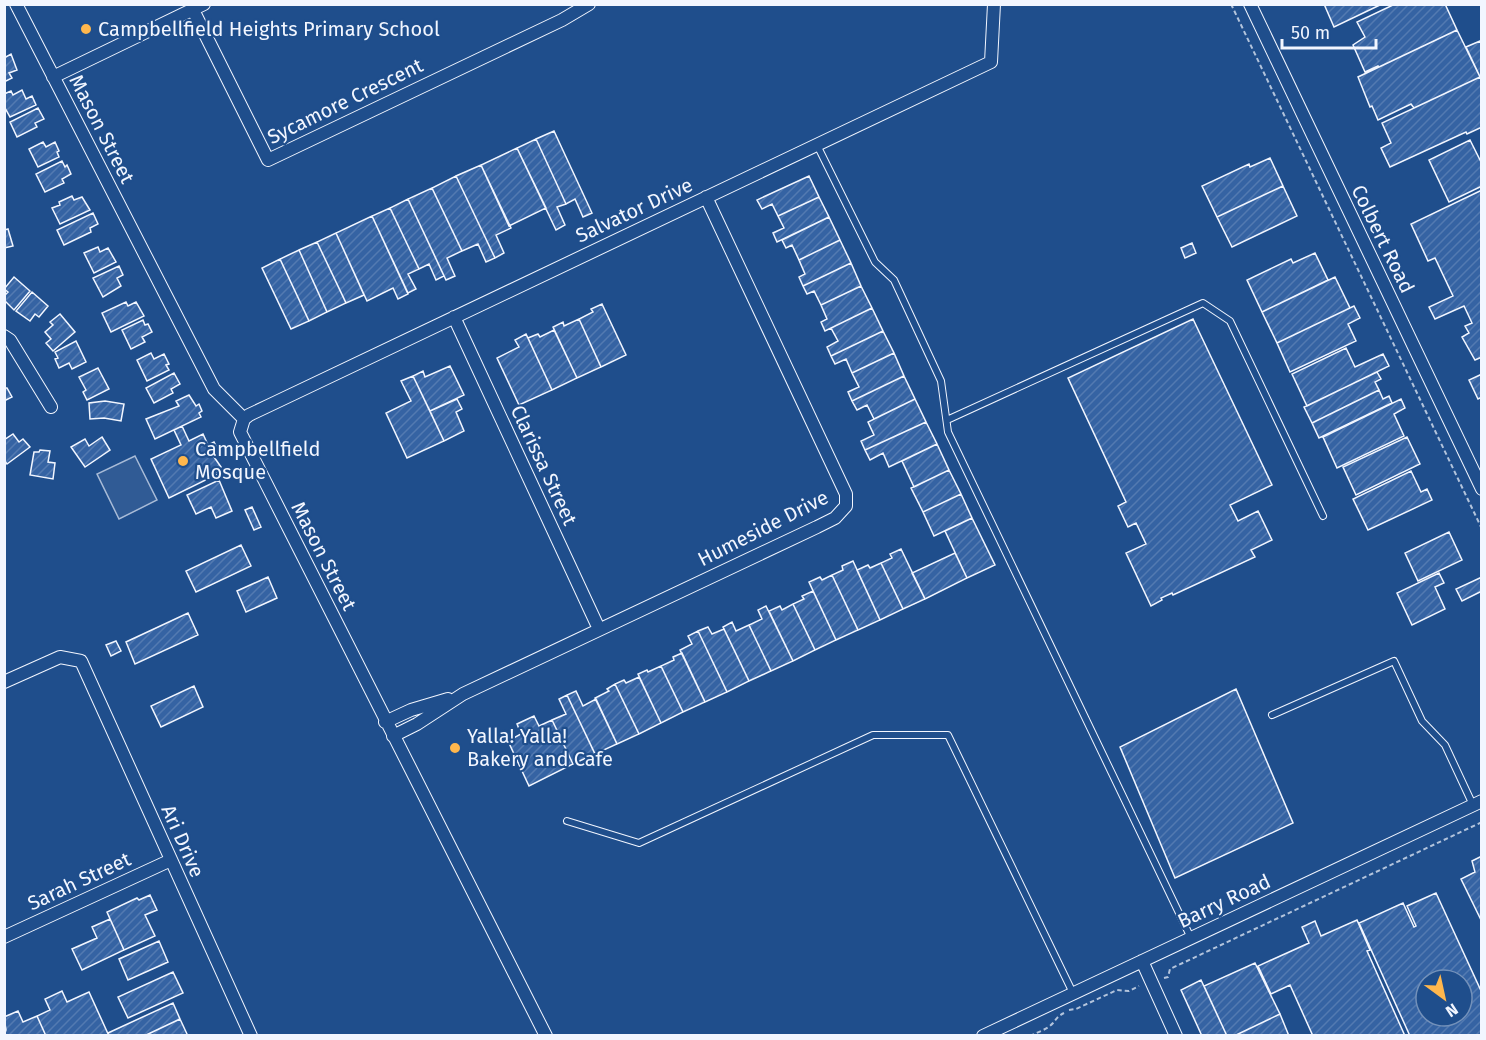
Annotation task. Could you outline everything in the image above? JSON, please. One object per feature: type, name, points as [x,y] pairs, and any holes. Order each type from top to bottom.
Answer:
[{"type":"street","name":"Mason Street","points":[[16,4],[214,389],[244,420],[240,432],[546,1035]]},
{"type":"street","name":"Sycamore Crescent","points":[[198,7],[268,160],[562,20],[589,4]]},
{"type":"street","name":"Salvator Drive","points":[[244,420],[259,410],[992,62],[994,4]]},
{"type":"street","name":"Colbert Road","points":[[1250,4],[1482,489]]},
{"type":"street","points":[[53,77],[198,7]]},
{"type":"street","name":"Humeside Drive","points":[[393,736],[417,724],[463,694],[817,527],[835,518],[846,506],[846,494],[706,197]]},
{"type":"street","name":"Clarissa Street","points":[[454,317],[599,629]]},
{"type":"street","points":[[4,336],[10,340],[51,407]]},
{"type":"street","name":"Ari Drive","points":[[4,682],[60,657],[81,661],[251,1035]]},
{"type":"street","points":[[386,722],[411,710],[463,694]]},
{"type":"street","name":"Barry Road","points":[[983,1035],[1478,803]]},
{"type":"street","name":"Sarah Street","points":[[4,937],[171,860]]},
{"type":"street","points":[[1142,960],[1176,1035]]},
{"type":"lane","points":[[817,145],[875,262],[894,280],[899,290],[941,381],[948,432],[1191,938]]},
{"type":"lane","points":[[947,420],[1203,303],[1230,321],[1323,516]]},
{"type":"lane","points":[[1272,715],[1394,661],[1422,721],[1445,746],[1478,803]]},
{"type":"lane","points":[[567,821],[639,843],[873,735],[948,735],[1073,993]]},
{"type":"path","points":[[1231,4],[1482,529]]},
{"type":"path","points":[[1030,1035],[1045,1029],[1053,1023],[1056,1017],[1117,990],[1130,991],[1168,977],[1170,969],[1482,822]]},
{"type":"shaded area","points":[[135,456],[157,500],[119,519],[97,474]]},
{"type":"building","points":[[1324,4],[1382,4],[1334,27]]},
{"type":"building","points":[[1395,4],[1445,4],[1457,30],[1365,72],[1353,45],[1365,37],[1357,22]]},
{"type":"building","points":[[1457,30],[1480,77],[1414,108],[1411,104],[1378,120],[1358,77]]},
{"type":"building","points":[[1480,41],[1482,45],[1482,81],[1466,47]]},
{"type":"building","points":[[11,54],[17,70],[9,73],[12,78],[4,82],[4,58]]},
{"type":"building","points":[[1480,77],[1482,81],[1482,127],[1390,167],[1381,148],[1391,143],[1382,123]]},
{"type":"building","points":[[22,90],[26,99],[32,96],[36,105],[10,117],[4,106],[4,94],[11,91],[13,95]]},
{"type":"building","points":[[38,108],[44,119],[35,123],[37,127],[17,137],[10,122]]},
{"type":"building","points":[[554,131],[592,213],[583,217],[575,199],[566,204],[536,139]]},
{"type":"building","points":[[536,139],[566,204],[557,207],[565,225],[556,230],[517,148]]},
{"type":"building","points":[[1470,140],[1482,164],[1482,186],[1449,202],[1429,160]]},
{"type":"building","points":[[43,142],[46,147],[55,142],[59,157],[38,167],[29,149]]},
{"type":"building","points":[[517,148],[546,208],[509,226],[481,165]]},
{"type":"building","points":[[1270,158],[1283,186],[1217,217],[1202,186],[1249,164],[1250,167]]},
{"type":"building","points":[[62,161],[65,167],[67,165],[71,174],[62,179],[64,183],[45,192],[36,174]]},
{"type":"building","points":[[481,165],[511,228],[496,235],[504,253],[495,258],[456,176]]},
{"type":"building","points":[[456,176],[495,258],[486,262],[478,244],[462,251],[432,188]]},
{"type":"building","points":[[809,176],[819,197],[778,216],[772,204],[762,209],[757,200]]},
{"type":"building","points":[[1283,186],[1297,216],[1232,247],[1217,217]]},
{"type":"building","points":[[432,188],[462,251],[447,258],[455,276],[446,280],[408,199]]},
{"type":"building","points":[[1482,190],[1482,357],[1475,360],[1462,337],[1469,333],[1465,326],[1472,323],[1464,306],[1435,319],[1429,307],[1453,296],[1435,258],[1428,261],[1411,224]]},
{"type":"building","points":[[72,196],[74,200],[82,197],[90,210],[60,224],[52,208]]},
{"type":"building","points":[[819,197],[829,217],[777,242],[773,233],[784,228],[778,216]]},
{"type":"building","points":[[408,199],[444,276],[436,280],[429,264],[419,269],[390,208]]},
{"type":"building","points":[[390,208],[419,269],[408,274],[416,289],[408,293],[372,216]]},
{"type":"building","points":[[93,213],[98,224],[90,228],[91,232],[64,245],[57,230]]},
{"type":"building","points":[[372,216],[408,294],[398,299],[393,288],[367,301],[336,233]]},
{"type":"building","points":[[829,217],[840,240],[799,260],[792,245],[786,248],[782,240]]},
{"type":"building","points":[[8,229],[13,246],[4,248],[4,230]]},
{"type":"building","points":[[336,233],[364,295],[346,303],[317,242]]},
{"type":"building","points":[[840,240],[851,263],[803,286],[799,277],[805,274],[799,260]]},
{"type":"building","points":[[317,242],[346,303],[327,312],[299,250]]},
{"type":"building","points":[[1192,243],[1196,253],[1185,258],[1181,248]]},
{"type":"building","points":[[98,247],[100,252],[108,248],[116,262],[94,273],[84,253]]},
{"type":"building","points":[[299,250],[327,312],[309,321],[280,259]]},
{"type":"building","points":[[1315,253],[1328,280],[1262,312],[1247,280],[1291,259],[1293,263]]},
{"type":"building","points":[[280,259],[309,321],[291,329],[262,268]]},
{"type":"building","points":[[851,263],[861,286],[821,305],[814,291],[807,294],[803,286]]},
{"type":"building","points":[[119,266],[123,275],[117,278],[121,286],[103,297],[93,278]]},
{"type":"building","points":[[14,277],[30,291],[14,310],[4,300],[8,292],[4,289]]},
{"type":"building","points":[[1335,277],[1350,308],[1277,343],[1262,312]]},
{"type":"building","points":[[861,286],[872,308],[825,331],[821,322],[827,319],[821,305]]},
{"type":"building","points":[[32,292],[48,306],[39,317],[35,314],[30,321],[16,311]]},
{"type":"building","points":[[126,302],[128,306],[136,302],[144,316],[111,332],[102,313]]},
{"type":"building","points":[[602,304],[626,355],[601,367],[579,319],[593,312],[591,309]]},
{"type":"building","points":[[1354,306],[1360,318],[1348,324],[1356,341],[1290,372],[1277,343]]},
{"type":"building","points":[[872,308],[883,331],[831,356],[827,347],[838,341],[831,328]]},
{"type":"building","points":[[60,314],[75,332],[53,351],[46,343],[51,339],[45,332],[53,325],[50,322]]},
{"type":"building","points":[[579,319],[601,367],[577,378],[553,327],[563,322],[564,326]]},
{"type":"building","points":[[1193,319],[1272,485],[1230,505],[1238,521],[1258,511],[1272,540],[1251,550],[1255,557],[1173,595],[1172,593],[1161,598],[1162,600],[1151,606],[1126,553],[1146,544],[1136,523],[1128,527],[1118,506],[1126,502],[1068,378]]},
{"type":"building","points":[[143,320],[152,332],[142,337],[145,342],[131,349],[122,330]]},
{"type":"building","points":[[554,330],[577,378],[552,390],[528,338],[538,334],[540,337]]},
{"type":"building","points":[[883,331],[894,353],[852,373],[846,359],[835,364],[831,356]]},
{"type":"building","points":[[526,334],[552,390],[519,405],[497,358],[519,347],[515,340]]},
{"type":"building","points":[[76,341],[86,362],[72,369],[69,363],[59,368],[55,352]]},
{"type":"building","points":[[1346,348],[1355,367],[1383,354],[1389,366],[1307,406],[1292,374]]},
{"type":"building","points":[[151,353],[154,359],[164,354],[169,370],[147,381],[137,360]]},
{"type":"building","points":[[894,353],[904,376],[852,401],[848,392],[859,387],[852,373]]},
{"type":"building","points":[[450,366],[464,395],[430,411],[413,376],[423,371],[425,377]]},
{"type":"building","points":[[98,368],[109,389],[87,400],[83,392],[86,390],[79,377]]},
{"type":"building","points":[[1377,372],[1381,379],[1375,382],[1379,390],[1312,423],[1304,407]]},
{"type":"building","points":[[174,373],[180,384],[171,389],[173,393],[154,403],[146,388]]},
{"type":"building","points":[[1482,374],[1482,397],[1478,399],[1469,380]]},
{"type":"building","points":[[413,376],[444,441],[407,458],[386,413],[411,401],[401,381]]},
{"type":"building","points":[[904,376],[915,399],[874,419],[867,405],[857,410],[852,401]]},
{"type":"building","points":[[4,388],[7,388],[12,397],[4,401]]},
{"type":"building","points":[[1379,390],[1383,399],[1389,396],[1392,403],[1319,438],[1312,423]]},
{"type":"building","points":[[189,395],[196,406],[199,404],[202,411],[199,413],[201,417],[155,439],[146,419],[179,406],[176,401]]},
{"type":"building","points":[[457,399],[462,409],[456,412],[464,431],[444,441],[430,411]]},
{"type":"building","points":[[915,399],[926,422],[865,450],[861,441],[874,435],[868,422]]},
{"type":"building","points":[[1401,399],[1405,408],[1394,414],[1404,436],[1337,468],[1323,437]]},
{"type":"building","points":[[105,401],[124,404],[121,421],[104,418],[90,419],[89,403]]},
{"type":"building","points":[[926,422],[937,444],[889,467],[883,453],[870,460],[865,450]]},
{"type":"building","name":"Campbellfield Mosque","points":[[182,426],[189,441],[203,434],[208,445],[214,442],[220,454],[214,457],[221,467],[216,469],[218,474],[169,498],[151,459],[181,445],[174,430]]},
{"type":"building","points":[[13,434],[19,442],[23,439],[30,447],[7,464],[4,460],[4,440]]},
{"type":"building","points":[[102,437],[110,450],[85,467],[71,447],[85,439],[89,446]]},
{"type":"building","points":[[1407,437],[1420,464],[1356,495],[1343,467]]},
{"type":"building","points":[[937,444],[949,470],[914,487],[902,461]]},
{"type":"building","points":[[50,451],[48,462],[55,463],[53,479],[30,475],[34,452]]},
{"type":"building","points":[[949,470],[961,494],[923,512],[911,488]]},
{"type":"building","points":[[1411,471],[1421,492],[1427,489],[1432,500],[1368,530],[1353,499]]},
{"type":"building","points":[[219,480],[232,511],[216,518],[211,507],[196,514],[187,495]]},
{"type":"building","points":[[961,494],[972,518],[934,536],[923,512]]},
{"type":"building","points":[[252,507],[261,527],[254,530],[245,510]]},
{"type":"building","points":[[972,518],[995,565],[967,578],[945,531]]},
{"type":"building","points":[[1449,532],[1462,560],[1418,581],[1405,553]]},
{"type":"building","points":[[241,545],[251,566],[196,592],[186,571]]},
{"type":"building","points":[[901,549],[925,599],[903,609],[881,563],[892,558],[890,554]]},
{"type":"building","points":[[955,553],[967,578],[925,599],[912,573]]},
{"type":"building","points":[[853,561],[880,620],[858,630],[832,575],[843,570],[842,566]]},
{"type":"building","points":[[881,563],[903,609],[880,620],[857,570]]},
{"type":"building","points":[[1439,573],[1444,583],[1435,587],[1445,609],[1412,625],[1397,593]]},
{"type":"building","points":[[832,575],[858,630],[836,640],[809,582],[820,577],[822,580]]},
{"type":"building","points":[[268,577],[277,598],[246,612],[237,591]]},
{"type":"building","points":[[1482,577],[1482,591],[1462,601],[1456,589]]},
{"type":"building","points":[[813,591],[836,640],[815,650],[793,604],[804,599],[802,596]]},
{"type":"building","points":[[793,604],[815,650],[793,661],[769,611],[780,606],[782,610]]},
{"type":"building","points":[[766,606],[793,661],[771,671],[749,625],[762,619],[758,610]]},
{"type":"building","points":[[188,613],[198,635],[135,664],[126,642]]},
{"type":"building","points":[[732,622],[736,631],[749,625],[771,671],[749,681],[723,627]]},
{"type":"building","points":[[708,627],[712,634],[724,629],[749,681],[727,692],[698,631]]},
{"type":"building","points":[[698,631],[727,692],[705,702],[680,650],[692,644],[688,636]]},
{"type":"building","points":[[116,641],[121,651],[111,656],[106,645]]},
{"type":"building","points":[[682,653],[705,702],[683,712],[661,666]]},
{"type":"building","points":[[661,666],[683,712],[661,723],[638,674]]},
{"type":"building","points":[[639,677],[661,723],[639,734],[615,684],[624,680],[626,683]]},
{"type":"building","points":[[615,684],[639,734],[617,744],[595,698],[609,691],[607,689]]},
{"type":"building","points":[[194,686],[203,707],[161,727],[151,706]]},
{"type":"building","points":[[1236,689],[1293,823],[1175,878],[1120,747]]},
{"type":"building","points":[[576,691],[583,706],[596,699],[617,744],[595,754],[567,695]]},
{"type":"building","points":[[567,695],[595,754],[573,764],[552,720],[566,714],[559,699]]},
{"type":"building","points":[[534,716],[539,726],[552,720],[573,764],[529,786],[508,741],[521,734],[517,724]]},
{"type":"building","points":[[1482,856],[1482,922],[1461,879],[1475,872],[1472,861]]},
{"type":"building","points":[[1436,893],[1470,968],[1414,968],[1414,1028],[1474,1028],[1474,976],[1482,993],[1482,1036],[1410,1036],[1359,923],[1403,903],[1414,927],[1416,926],[1407,906]]},
{"type":"building","points":[[150,895],[157,910],[145,915],[155,936],[124,950],[107,912],[137,898],[139,900]]},
{"type":"building","points":[[110,919],[124,950],[82,970],[72,949],[97,938],[92,927]]},
{"type":"building","points":[[1357,920],[1370,950],[1367,951],[1405,1036],[1313,1036],[1290,985],[1271,994],[1258,966],[1309,943],[1302,927],[1315,921],[1321,936]]},
{"type":"building","points":[[159,941],[168,962],[128,980],[119,959]]},
{"type":"building","points":[[1255,963],[1280,1014],[1234,1036],[1227,1036],[1204,986]]},
{"type":"building","points":[[173,972],[183,993],[128,1018],[118,997]]},
{"type":"building","points":[[1201,980],[1227,1036],[1202,1036],[1181,990]]},
{"type":"building","points":[[62,991],[67,1002],[89,992],[109,1036],[46,1036],[37,1016],[50,1010],[45,999]]},
{"type":"building","points":[[173,1003],[180,1019],[144,1036],[109,1036],[108,1033]]},
{"type":"building","points":[[18,1011],[23,1022],[37,1016],[46,1036],[4,1036],[6,1030],[4,1017]]},
{"type":"building","points":[[1280,1014],[1289,1036],[1234,1036]]},
{"type":"building","points":[[180,1019],[187,1034],[185,1036],[144,1036]]},
{"type":"place","name":"Campbellfield Heights Primary School","points":[[86,29]]},
{"type":"place","name":"Campbellfield Mosque","points":[[183,461]]},
{"type":"place","name":"Yalla! Yalla! Bakery and Cafe","points":[[455,748]]}]
